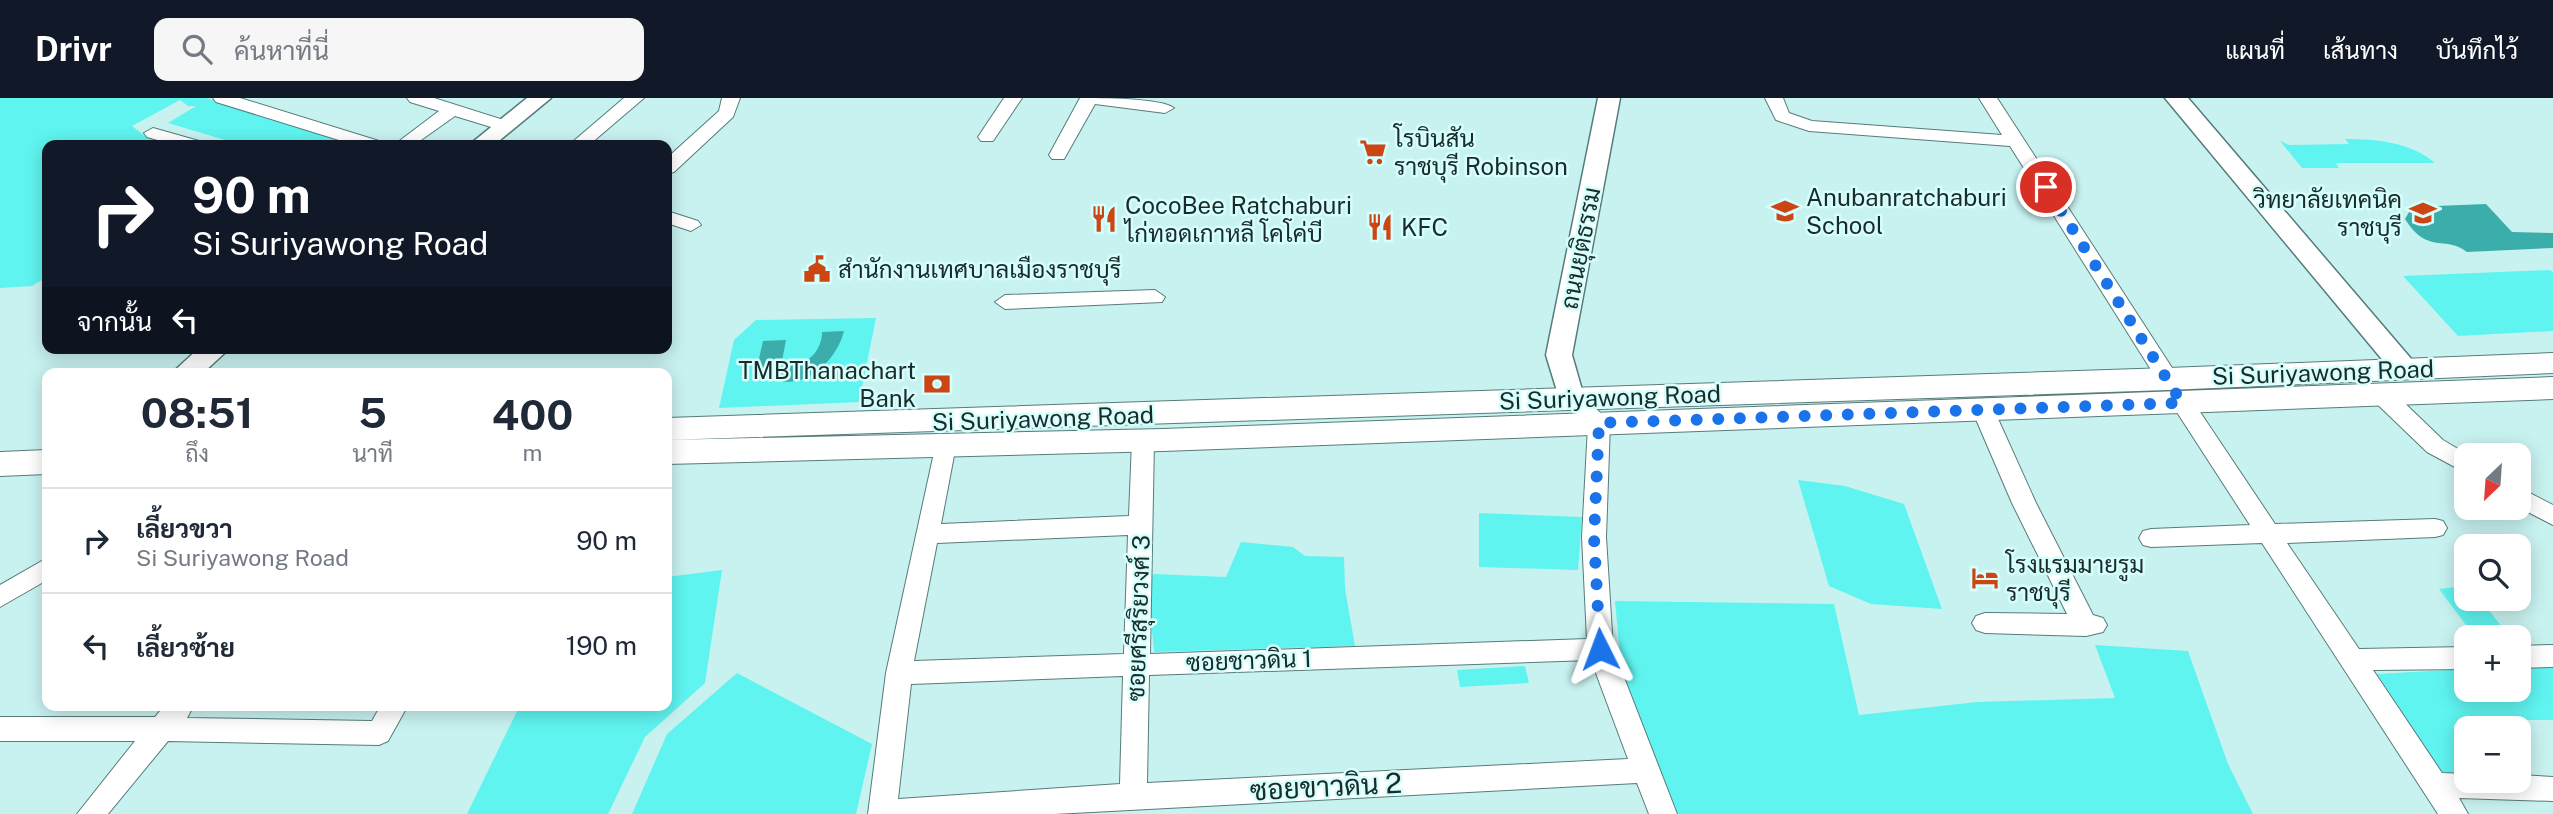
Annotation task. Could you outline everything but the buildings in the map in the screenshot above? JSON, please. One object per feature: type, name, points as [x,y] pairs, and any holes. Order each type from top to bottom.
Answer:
[{"type":"main road","name":"Si Suriyawong Road","points":[[672,452],[1143,441],[1983,410],[2404,368],[2553,363]]},
{"type":"main road","points":[[2404,368],[2425,393]]},
{"type":"main road","name":"Si Suriyawong Road","points":[[672,429],[1144,415],[1571,397],[2175,391],[2384,397],[2553,388]]},
{"type":"main road","points":[[0,464],[42,462]]},
{"type":"street","points":[[222,98],[357,140]]},
{"type":"street","points":[[416,98],[504,126]]},
{"type":"street","points":[[486,140],[540,98]]},
{"type":"street","points":[[584,140],[635,98]]},
{"type":"street","points":[[672,163],[727,113],[731,98]]},
{"type":"street","points":[[986,137],[1013,98]]},
{"type":"street","points":[[1058,155],[1089,98],[1165,108]]},
{"type":"street","name":"ถนนยุติธรรม","points":[[1571,397],[1559,355],[1609,98]]},
{"type":"street","points":[[1774,98],[1782,116],[1809,126],[2016,141]]},
{"type":"street","points":[[1988,98],[2175,391],[2454,814]]},
{"type":"street","points":[[2176,98],[2404,368]]},
{"type":"street","points":[[410,140],[453,109]]},
{"type":"street","points":[[153,133],[176,140]]},
{"type":"street","points":[[672,219],[691,225]]},
{"type":"street","points":[[1005,302],[1156,297]]},
{"type":"street","points":[[191,368],[209,354]]},
{"type":"street","points":[[1571,397],[1599,423],[1594,537],[1600,649],[1663,814]]},
{"type":"street","points":[[2384,397],[2435,446],[2454,458]]},
{"type":"street","points":[[1983,410],[2024,511],[2090,625],[1984,623]]},
{"type":"street","name":"ซอยศรีสุริยวงศ์ 3","points":[[1133,796],[1143,441]]},
{"type":"street","points":[[882,813],[900,673],[945,445]]},
{"type":"street","points":[[2531,503],[2553,516]]},
{"type":"street","points":[[928,534],[1141,526]]},
{"type":"street","points":[[2151,538],[2435,528]]},
{"type":"street","points":[[0,597],[42,571]]},
{"type":"street","name":"ซอยชาวดิน 1","points":[[900,673],[1600,649]]},
{"type":"street","points":[[2531,657],[2553,656]]},
{"type":"street","points":[[2351,660],[2454,658]]},
{"type":"street","points":[[91,814],[176,711]]},
{"type":"street","points":[[0,729],[379,733],[392,711]]},
{"type":"street","name":"ซอยขาวดิน 2","points":[[882,813],[1133,796],[1644,770]]},
{"type":"street","points":[[2435,785],[2553,789]]},
{"type":"shaded area","points":[[0,98],[207,98],[339,140],[225,140],[168,123],[196,106],[188,106],[180,100],[132,126],[145,136],[158,140],[42,140],[42,280],[32,286],[0,288]]},
{"type":"shaded area","points":[[2345,139],[2381,141],[2404,146],[2435,163],[2336,163],[2339,168],[2302,168],[2280,141],[2289,145],[2349,144]]},
{"type":"shaded area","points":[[2486,204],[2512,232],[2553,233],[2553,248],[2467,252],[2459,247],[2421,237],[2405,219],[2412,207]]},
{"type":"shaded area","points":[[2553,272],[2553,331],[2458,336],[2403,276]]},
{"type":"shaded area","points":[[876,318],[859,402],[719,408],[734,340],[756,320]]},
{"type":"shaded area","points":[[844,331],[831,358],[808,377],[782,381],[769,375],[758,363],[763,341],[786,340],[782,361],[797,364],[815,353],[822,332]]},
{"type":"shaded area","points":[[1798,480],[1845,486],[1904,504],[1942,609],[1871,604],[1829,586]]},
{"type":"shaded area","points":[[1479,513],[1582,517],[1578,570],[1479,567]]},
{"type":"shaded area","points":[[1241,542],[1293,547],[1305,556],[1344,557],[1345,589],[1355,646],[1154,652],[1148,587],[1153,574],[1226,577]]},
{"type":"shaded area","points":[[722,570],[705,683],[645,737],[608,814],[467,814],[517,711],[672,711],[672,576]]},
{"type":"shaded area","points":[[2454,587],[2454,609],[2439,589]]},
{"type":"shaded area","points":[[1615,601],[1834,604],[1859,715],[1977,702],[2115,698],[2095,645],[2188,651],[2228,764],[2253,814],[1654,814],[1621,666]]},
{"type":"shaded area","points":[[2456,611],[2489,611],[2501,625],[2466,625]]},
{"type":"shaded area","points":[[2553,665],[2553,720],[2531,720],[2531,716],[2454,716],[2454,774],[2445,774],[2439,770],[2377,674],[2454,670],[2454,702],[2531,702],[2531,666]]},
{"type":"shaded area","points":[[1525,666],[1529,683],[1460,687],[1457,670]]},
{"type":"shaded area","points":[[737,673],[872,744],[856,814],[632,814],[667,734]]},
{"type":"place","name":"โรบินสัน ราชบุรี Robinson","points":[[1373,152]]},
{"type":"place","name":"Anubanratchaburi School","points":[[1785,211]]},
{"type":"place","name":"วิทยาลัยเทคนิค ราชบุรี","points":[[2423,213]]},
{"type":"place","name":"CocoBee Ratchaburi ไก่ทอดเกาหลี โคโค่บี","points":[[1104,219]]},
{"type":"place","name":"KFC","points":[[1380,227]]},
{"type":"place","name":"สำนักงานเทศบาลเมืองราชบุรี","points":[[817,269]]},
{"type":"place","name":"TMBThanachart Bank","points":[[937,384]]},
{"type":"place","name":"โรงแรมมายรูม ราชบุรี","points":[[1985,578]]},
{"type":"route","points":[[1600,649],[1594,537],[1599,423],[2182,403],[2046,187]]}]
